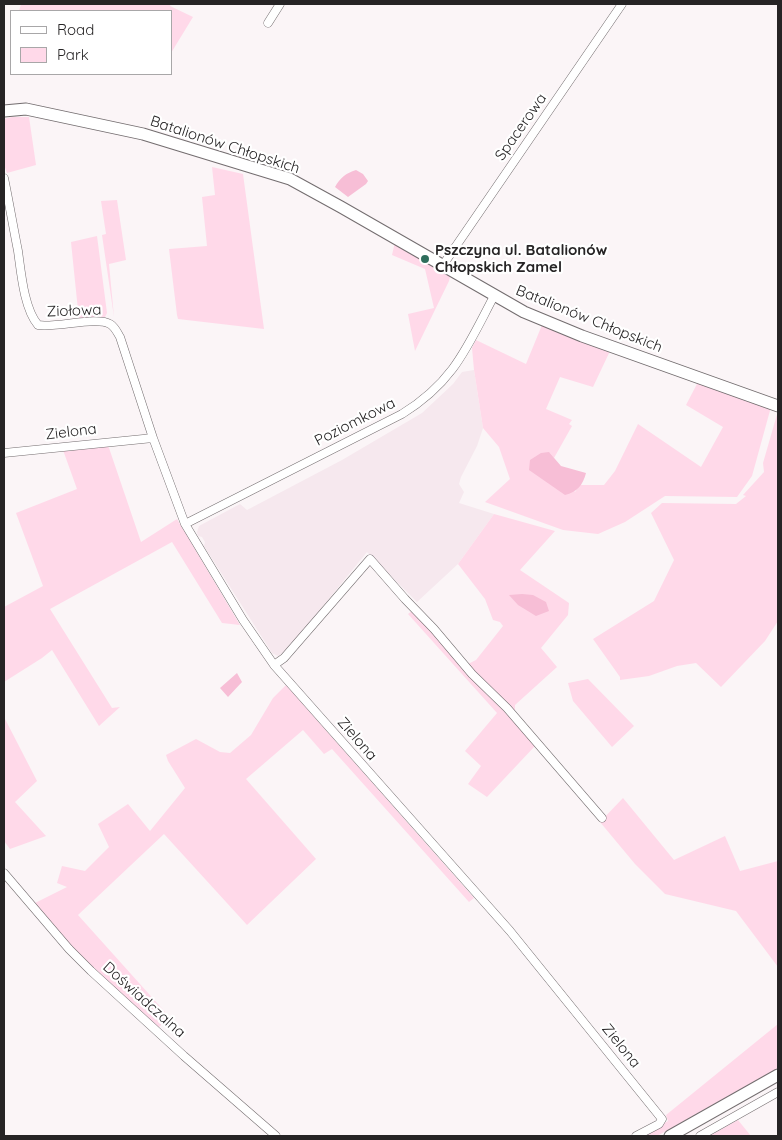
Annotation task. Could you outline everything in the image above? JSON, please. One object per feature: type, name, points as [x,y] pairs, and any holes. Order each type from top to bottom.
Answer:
[{"type":"street","points":[[268,23],[280,4]]},
{"type":"street","name":"Spacerowa","points":[[442,265],[622,4]]},
{"type":"street","name":"Batalionów Chłopskich","points":[[4,110],[35,110],[143,134],[273,174],[305,187],[524,312],[778,406]]},
{"type":"street","name":"Ziołowa","points":[[4,178],[22,279],[34,321],[38,325],[47,327],[98,322],[109,324],[116,329],[153,438]]},
{"type":"street","name":"Poziomkowa","points":[[185,524],[402,414],[421,402],[456,365],[494,296]]},
{"type":"street","name":"Zielona","points":[[4,453],[153,438],[185,524],[243,620],[274,665],[510,931],[662,1119],[659,1124],[636,1136]]},
{"type":"street","points":[[274,665],[289,653],[370,559],[472,674],[507,708],[602,818]]},
{"type":"street","name":"Doświadczalna","points":[[4,873],[69,949],[91,971],[184,1056],[276,1136]]},
{"type":"street","points":[[670,1136],[778,1075]]},
{"type":"street","points":[[700,1136],[778,1092]]},
{"type":"shaded area","points":[[356,170],[363,174],[368,181],[348,197],[335,187],[344,176]]},
{"type":"shaded area","points":[[474,370],[483,428],[477,446],[461,477],[459,484],[464,492],[459,503],[494,514],[458,564],[417,602],[367,552],[289,648],[278,656],[272,653],[204,546],[205,542],[202,537],[198,536],[199,526],[240,504],[247,510],[342,460],[422,413],[453,384],[462,372]]},
{"type":"shaded area","points":[[549,452],[561,466],[586,473],[576,490],[565,495],[529,470],[530,460],[541,453]]},
{"type":"shaded area","points":[[509,595],[533,595],[546,602],[549,611],[536,616],[518,605]]},
{"type":"shaded area","points":[[237,673],[242,682],[228,697],[220,688]]},
{"type":"green space","points":[[21,4],[171,4],[170,6],[193,17],[172,51],[172,10],[19,10]]},
{"type":"green space","points":[[29,117],[36,165],[7,173],[4,165],[4,119]]},
{"type":"green space","points":[[212,167],[243,174],[264,329],[178,319],[169,249],[207,246],[202,197],[215,195]]},
{"type":"green space","points":[[117,200],[126,260],[109,264],[114,317],[102,235],[106,234],[101,201]]},
{"type":"green space","points":[[97,236],[107,313],[105,317],[79,320],[71,242]]},
{"type":"green space","points":[[395,242],[451,273],[449,281],[415,351],[408,314],[434,308],[425,269],[392,255]]},
{"type":"green space","points":[[542,325],[610,351],[593,387],[560,377],[546,409],[572,420],[569,424],[572,426],[554,458],[549,452],[575,492],[580,485],[604,485],[615,471],[638,424],[701,467],[723,427],[686,405],[698,382],[771,407],[752,476],[737,497],[665,496],[625,522],[598,534],[563,530],[485,502],[510,479],[499,447],[483,428],[472,348],[476,340],[526,364]]},
{"type":"green space","points":[[778,411],[778,621],[765,641],[721,687],[696,663],[677,666],[649,676],[620,680],[620,677],[593,639],[654,601],[674,560],[651,513],[662,503],[736,504],[746,496],[743,495],[764,472],[763,463]]},
{"type":"green space","points":[[108,445],[141,542],[177,519],[240,625],[222,623],[172,542],[50,609],[112,708],[120,707],[99,726],[52,650],[4,682],[4,607],[43,586],[16,513],[77,489],[63,450]]},
{"type":"green space","points":[[494,514],[555,531],[520,570],[569,603],[568,615],[541,648],[557,667],[515,705],[515,712],[468,664],[476,660],[503,626],[500,622],[493,620],[485,599],[458,564]]},
{"type":"green space","points":[[412,611],[535,746],[487,797],[468,784],[481,766],[465,751],[497,713],[408,614]]},
{"type":"green space","points":[[588,679],[634,726],[612,747],[573,701],[568,683]]},
{"type":"green space","points":[[286,685],[474,898],[469,902],[332,749],[324,754],[303,730],[246,779],[316,859],[247,925],[164,834],[78,915],[166,1013],[165,1021],[158,1028],[73,948],[35,903],[67,887],[57,883],[62,866],[85,871],[109,847],[98,824],[128,804],[150,831],[185,788],[166,755],[196,739],[220,752],[230,753],[251,735],[273,698]]},
{"type":"green space","points":[[4,717],[37,781],[15,802],[46,836],[10,849],[4,841]]},
{"type":"green space","points":[[623,798],[674,860],[725,836],[740,871],[778,861],[778,967],[736,911],[665,894],[635,864],[600,822]]},
{"type":"green space","points":[[778,1024],[778,1068],[657,1136],[642,1136],[668,1121],[666,1115]]},
{"type":"green space","points":[[738,1120],[751,1136],[711,1135]]},
{"type":"place","name":"Pszczyna ul. Batalionów Chłopskich Zamel","points":[[425,259]]}]
